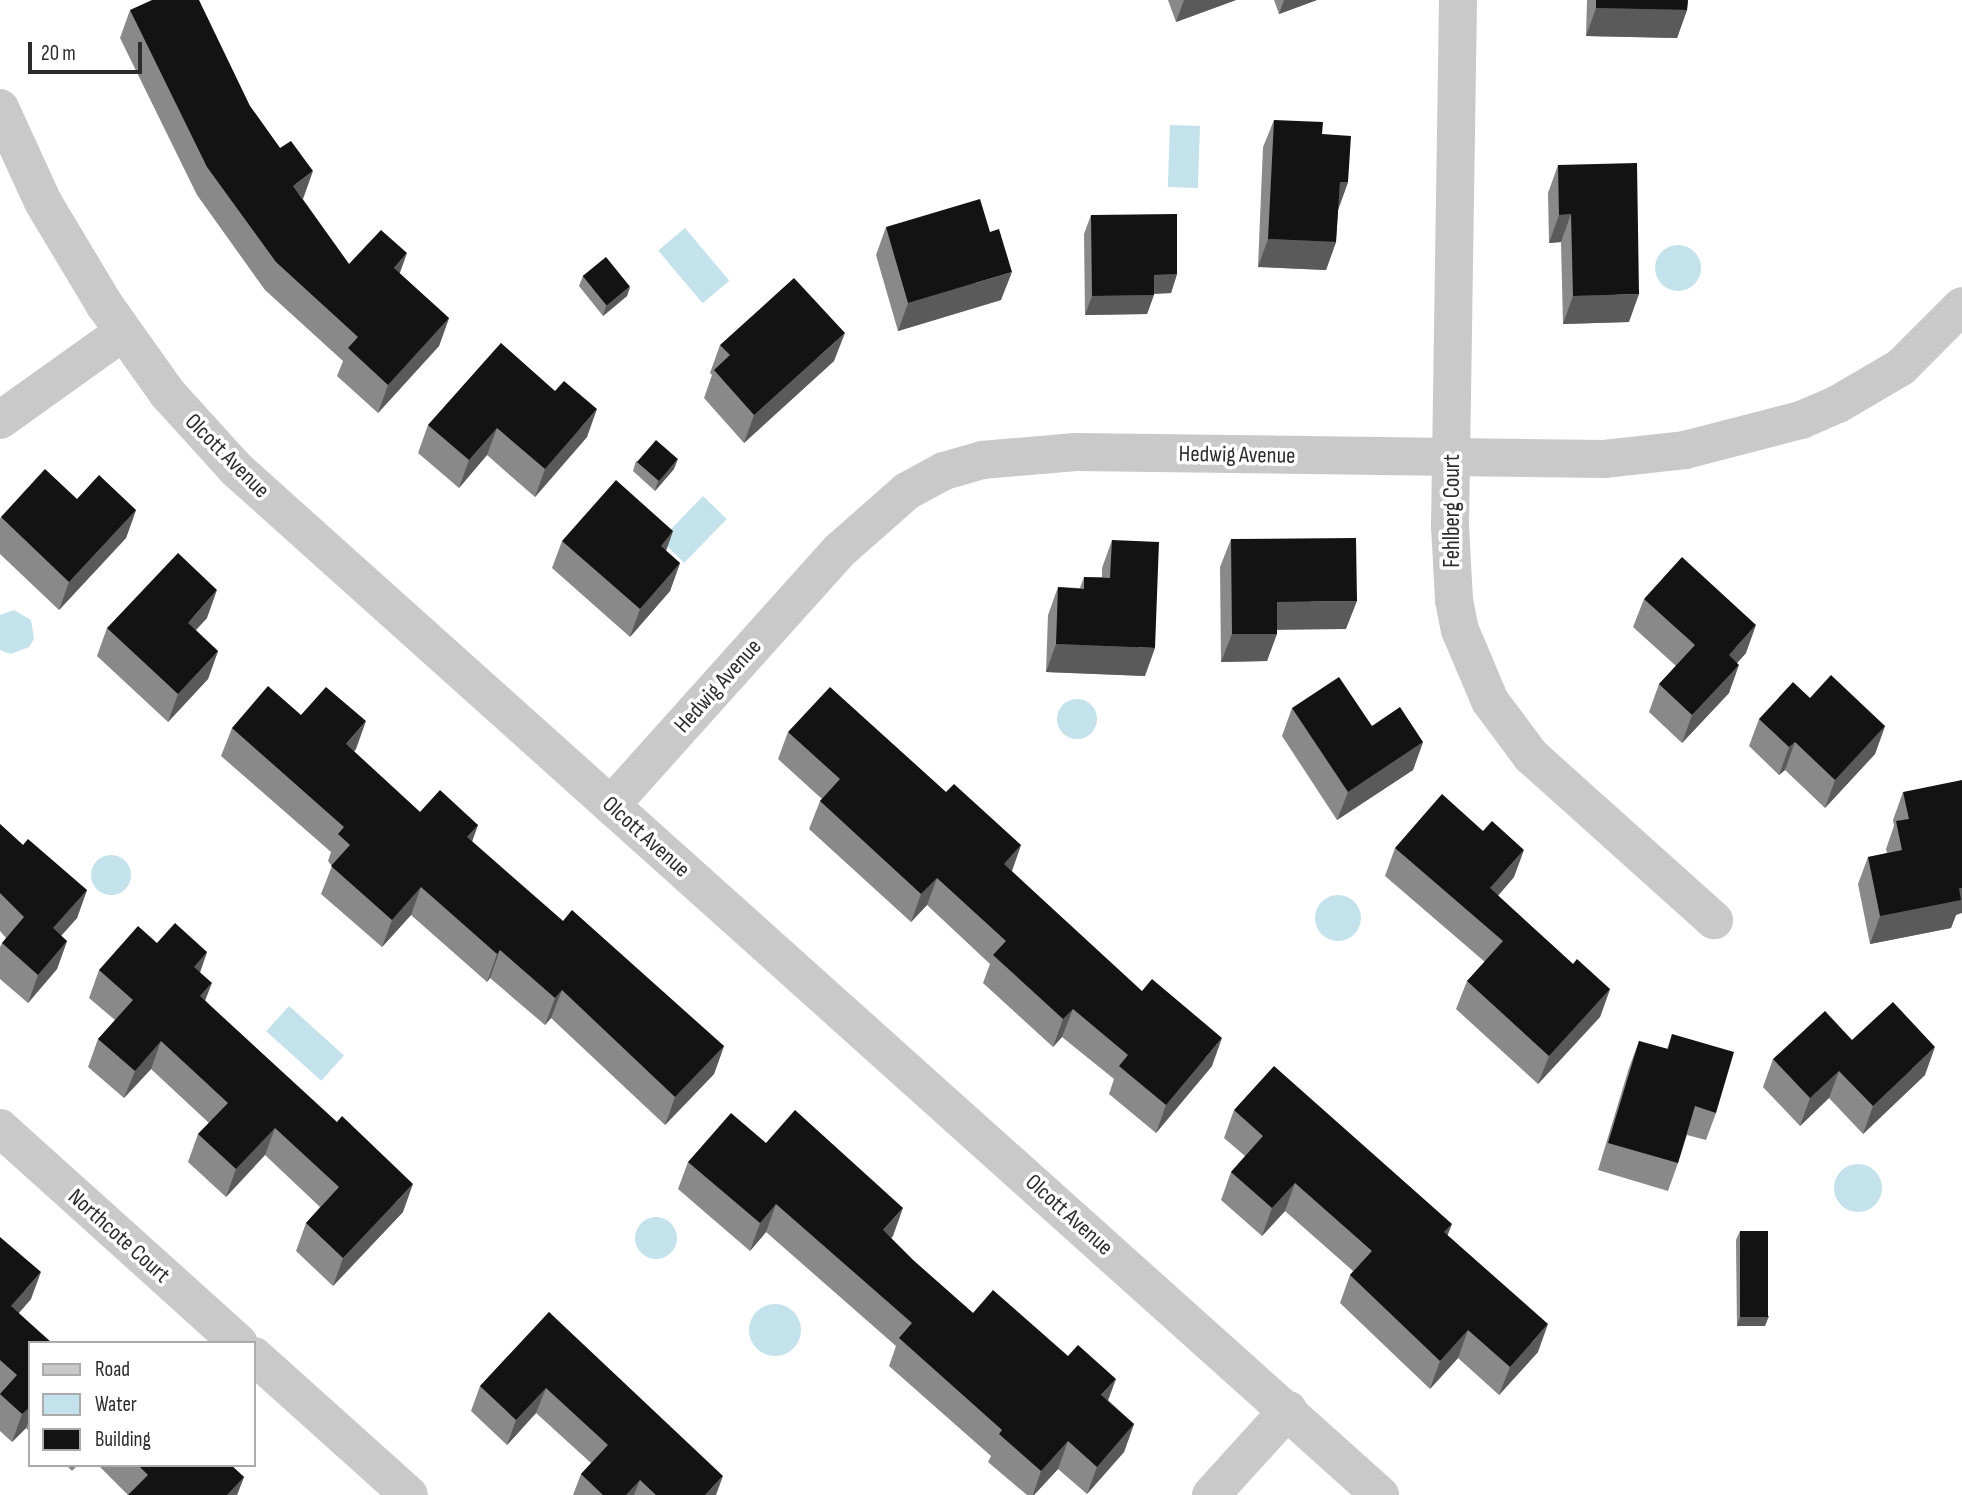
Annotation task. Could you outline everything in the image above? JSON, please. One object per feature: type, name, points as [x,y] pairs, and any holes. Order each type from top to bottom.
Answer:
[{"type":"street","name":"Fehlberg Court","points":[[1458,0],[1452,460],[1454,600],[1471,665],[1490,701],[1531,756],[1714,920]]},
{"type":"street","name":"Olcott Avenue","points":[[0,108],[43,202],[122,333],[199,431],[236,469],[1380,1495]]},
{"type":"street","name":"Hedwig Avenue","points":[[611,805],[840,550],[907,491],[944,471],[982,460],[1076,452],[1452,460],[1646,455],[1723,442],[1801,420],[1901,367],[1962,306]]},
{"type":"street","points":[[0,420],[122,333]]},
{"type":"street","name":"Northcote Court","points":[[0,1128],[237,1341]]},
{"type":"street","points":[[256,1358],[388,1488]]},
{"type":"street","points":[[1211,1495],[1288,1410]]},
{"type":"water","points":[[1170,125],[1200,126],[1198,188],[1168,187]]},
{"type":"water","points":[[685,228],[729,281],[703,303],[658,250]]},
{"type":"water","points":[[1678,245],[1694,252],[1701,268],[1694,284],[1678,291],[1662,284],[1655,268],[1662,252]]},
{"type":"water","points":[[703,496],[727,519],[684,563],[661,540]]},
{"type":"water","points":[[14,610],[31,620],[34,639],[29,647],[11,654],[0,650],[0,615]]},
{"type":"water","points":[[1077,699],[1085,700],[1091,705],[1096,711],[1096,727],[1091,733],[1085,738],[1077,739],[1069,738],[1063,733],[1058,727],[1057,719],[1058,711],[1063,705],[1069,700]]},
{"type":"water","points":[[111,855],[119,856],[125,861],[130,867],[130,883],[125,889],[119,894],[111,895],[103,894],[97,889],[92,883],[91,875],[92,867],[97,861],[103,856]]},
{"type":"water","points":[[1338,895],[1354,902],[1361,918],[1354,934],[1338,941],[1322,934],[1315,918],[1322,902]]},
{"type":"water","points":[[289,1006],[344,1056],[321,1081],[266,1031]]},
{"type":"water","points":[[1858,1164],[1875,1171],[1882,1188],[1875,1205],[1858,1212],[1841,1205],[1834,1188],[1841,1171]]},
{"type":"water","points":[[656,1217],[671,1223],[677,1238],[671,1253],[656,1259],[641,1253],[635,1238],[641,1223]]},
{"type":"water","points":[[775,1304],[794,1311],[801,1330],[794,1349],[775,1356],[756,1349],[749,1330],[756,1311]]},
{"type":"building","points":[[152,0],[199,0],[250,106],[280,148],[291,141],[313,171],[293,186],[349,264],[381,230],[407,253],[394,268],[449,318],[388,385],[348,348],[358,337],[276,262],[207,167],[130,10]]},
{"type":"building","points":[[1596,0],[1688,0],[1687,10],[1596,8]]},
{"type":"building","points":[[1274,120],[1323,122],[1322,134],[1351,136],[1348,182],[1340,182],[1336,242],[1268,239]]},
{"type":"building","points":[[1637,163],[1639,294],[1573,296],[1571,214],[1559,215],[1558,165]]},
{"type":"building","points":[[980,199],[990,232],[999,229],[1012,272],[908,303],[886,227]]},
{"type":"building","points":[[1177,214],[1177,274],[1154,275],[1154,295],[1092,296],[1091,215]]},
{"type":"building","points":[[606,257],[630,287],[607,305],[583,276]]},
{"type":"building","points":[[794,278],[845,333],[754,415],[714,370],[730,355],[720,345]]},
{"type":"building","points":[[501,343],[555,391],[564,381],[597,409],[545,469],[497,428],[469,460],[428,425]]},
{"type":"building","points":[[656,440],[678,459],[659,481],[637,462]]},
{"type":"building","points":[[45,469],[77,499],[99,475],[136,510],[69,582],[1,517]]},
{"type":"building","points":[[616,480],[673,531],[661,546],[680,563],[640,609],[562,541]]},
{"type":"building","points":[[1356,538],[1357,601],[1277,602],[1277,634],[1232,634],[1231,539]]},
{"type":"building","points":[[1112,540],[1159,542],[1155,648],[1056,644],[1058,587],[1084,589],[1084,577],[1110,578]]},
{"type":"building","points":[[178,553],[217,590],[188,623],[218,651],[178,694],[107,628]]},
{"type":"building","points":[[1682,557],[1756,625],[1729,655],[1739,665],[1692,715],[1659,684],[1695,645],[1644,599]]},
{"type":"building","points":[[1831,675],[1885,726],[1835,780],[1795,742],[1789,747],[1759,719],[1793,682],[1810,698]]},
{"type":"building","points":[[1339,677],[1372,726],[1400,707],[1423,742],[1348,792],[1292,708]]},
{"type":"building","points":[[268,686],[301,715],[326,687],[366,721],[346,744],[420,812],[440,790],[478,825],[467,837],[563,921],[572,910],[724,1046],[675,1097],[562,990],[555,998],[500,950],[497,954],[421,887],[392,920],[331,866],[350,845],[338,834],[344,827],[232,728]]},
{"type":"building","points":[[830,687],[946,792],[954,784],[1021,845],[1004,864],[1142,991],[1152,979],[1222,1038],[1166,1105],[1119,1066],[1128,1055],[1073,1009],[1063,1019],[993,955],[1006,941],[937,878],[921,894],[820,801],[840,779],[788,732]]},
{"type":"building","points":[[1962,780],[1961,900],[1880,916],[1868,857],[1902,850],[1896,821],[1909,819],[1903,792]]},
{"type":"building","points":[[1442,794],[1483,831],[1492,821],[1524,850],[1490,888],[1573,964],[1577,959],[1610,989],[1549,1056],[1467,981],[1503,941],[1395,848]]},
{"type":"building","points":[[0,824],[23,845],[28,839],[87,890],[53,928],[67,941],[38,975],[2,943],[24,917],[0,893]]},
{"type":"building","points":[[175,923],[207,952],[194,967],[212,983],[200,996],[337,1122],[342,1116],[413,1184],[343,1258],[306,1223],[339,1187],[275,1128],[236,1169],[198,1134],[228,1103],[161,1041],[135,1071],[98,1039],[133,1000],[99,970],[138,926],[157,943]]},
{"type":"building","points":[[1893,1002],[1935,1047],[1873,1106],[1839,1071],[1810,1098],[1773,1059],[1825,1011],[1852,1040]]},
{"type":"building","points":[[1672,1034],[1734,1052],[1716,1113],[1695,1106],[1678,1163],[1608,1143],[1639,1041],[1668,1049]]},
{"type":"building","points":[[1274,1066],[1452,1224],[1444,1232],[1548,1324],[1510,1367],[1468,1330],[1440,1361],[1350,1275],[1372,1251],[1295,1183],[1272,1208],[1231,1172],[1263,1136],[1234,1110]]},
{"type":"building","points":[[795,1110],[903,1208],[883,1230],[973,1313],[993,1290],[1068,1356],[1078,1345],[1116,1379],[1101,1395],[1134,1424],[1097,1467],[1068,1441],[1041,1471],[999,1434],[1002,1430],[899,1338],[912,1323],[776,1204],[760,1223],[688,1162],[731,1113],[766,1143]]},
{"type":"building","points":[[1740,1231],[1768,1231],[1768,1317],[1740,1317]]},
{"type":"building","points":[[0,1237],[41,1272],[11,1306],[50,1341],[28,1341],[28,1409],[22,1414],[0,1394],[17,1375],[0,1360]]},
{"type":"building","points":[[549,1312],[723,1476],[705,1495],[656,1495],[640,1480],[626,1495],[603,1495],[581,1474],[608,1445],[546,1388],[516,1420],[480,1386]]},
{"type":"building","points":[[140,1467],[233,1467],[244,1477],[227,1495],[128,1495],[148,1475]]}]
